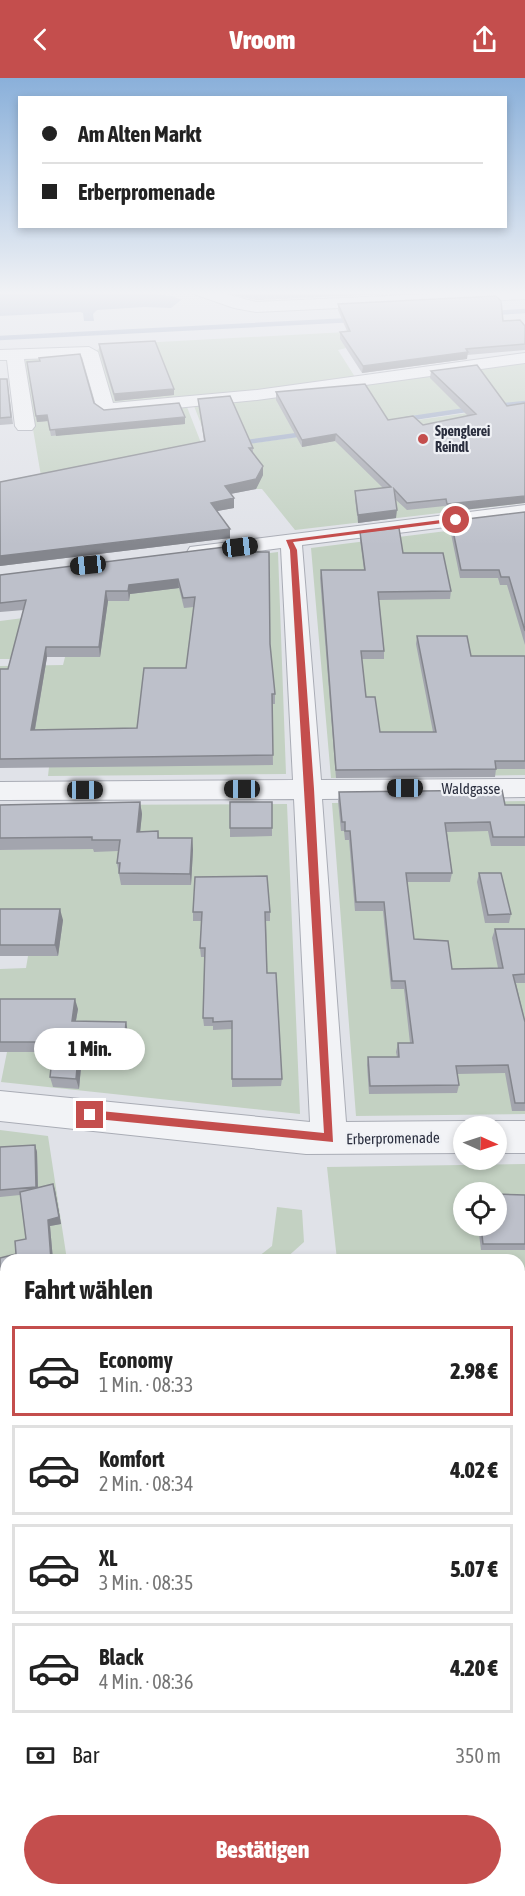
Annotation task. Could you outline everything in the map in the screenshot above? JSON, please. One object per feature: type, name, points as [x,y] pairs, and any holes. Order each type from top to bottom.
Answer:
[{"type":"street","points":[[19,376],[25,426]]},
{"type":"street","points":[[96,376],[106,409],[257,395],[396,376]]},
{"type":"street","points":[[180,554],[525,512]]},
{"type":"street","points":[[289,540],[293,550],[310,789],[329,1139]]},
{"type":"street","name":"Waldgasse","points":[[0,791],[525,788]]},
{"type":"street","name":"Erberpromenade","points":[[0,1106],[329,1139],[453,1137]]},
{"type":"street","points":[[507,1137],[525,1137]]},
{"type":"green space","points":[[24,376],[70,376],[94,416],[187,407],[203,448],[41,476]]},
{"type":"green space","points":[[103,376],[355,377],[258,390],[119,404],[110,402]]},
{"type":"green space","points":[[426,376],[525,376],[525,401],[210,447],[194,406]]},
{"type":"green space","points":[[525,405],[525,503],[295,530],[262,489],[251,489],[218,448]]},
{"type":"green space","points":[[525,521],[525,775],[331,778],[311,548]]},
{"type":"green space","points":[[278,552],[286,774],[48,776],[49,767],[0,740],[0,666],[63,665],[65,657],[104,631],[15,659],[0,659],[0,621],[94,609],[0,586]]},
{"type":"green space","points":[[525,801],[525,1114],[356,1116],[332,803]]},
{"type":"green space","points":[[287,804],[300,1114],[1,1082],[7,1052],[0,1009],[0,969],[26,968],[28,956],[0,920],[0,850],[74,849],[57,805]]},
{"type":"green space","points":[[0,1130],[48,1136],[66,1254],[0,1254]]},
{"type":"green space","points":[[507,1164],[525,1164],[525,1254],[336,1254],[327,1167],[453,1165],[453,1170],[507,1170]]},
{"type":"green space","points":[[277,1207],[302,1210],[304,1242],[291,1254],[262,1254],[272,1246]]},
{"type":"building","points":[[29,376],[86,376],[94,403],[104,410],[179,403],[185,417],[50,430],[47,415],[36,416]]},
{"type":"building","points":[[109,376],[169,376],[174,389],[114,394]]},
{"type":"building","points":[[436,376],[485,376],[507,406],[525,403],[525,496],[447,504],[446,499],[407,503],[394,489],[397,510],[358,515],[355,491],[391,487],[336,434],[302,440],[276,392],[365,384],[388,420],[413,416],[423,425],[476,414]]},
{"type":"building","points":[[0,379],[7,379],[11,417],[0,418]]},
{"type":"building","points":[[230,396],[253,448],[249,448],[263,466],[256,479],[225,486],[234,498],[211,503],[230,529],[0,556],[0,482],[205,441],[198,399]]},
{"type":"building","points":[[525,512],[525,631],[509,577],[501,577],[499,570],[461,570],[451,521]]},
{"type":"building","points":[[399,528],[403,553],[443,553],[451,591],[378,592],[384,651],[361,651],[366,697],[375,697],[380,732],[436,732],[417,636],[467,636],[471,656],[525,656],[525,761],[495,761],[496,769],[336,770],[321,570],[365,570],[360,532]]},
{"type":"building","points":[[241,545],[247,552],[269,552],[270,644],[275,694],[272,694],[273,755],[0,759],[0,669],[8,669],[26,600],[0,603],[0,575]],"holes":[[[178,579],[183,598],[195,597],[186,668],[144,668],[137,728],[31,730],[46,647],[99,647],[106,591],[128,591],[129,585]]]},
{"type":"building","points":[[502,790],[505,805],[525,805],[525,837],[493,837],[490,822],[445,823],[452,873],[406,873],[414,939],[448,941],[452,969],[503,968],[495,929],[525,929],[525,974],[513,975],[525,1022],[525,1103],[515,1103],[508,1065],[456,1066],[459,1085],[370,1086],[368,1057],[399,1057],[398,1043],[413,1043],[405,981],[392,981],[384,902],[356,902],[350,831],[345,831],[345,822],[342,822],[339,792]]},
{"type":"building","points":[[140,802],[137,832],[158,831],[158,838],[192,838],[190,874],[119,873],[120,863],[117,863],[120,840],[92,840],[92,837],[0,838],[0,805]]},
{"type":"building","points":[[230,802],[272,802],[272,828],[230,828]]},
{"type":"building","points":[[479,873],[501,873],[511,914],[488,915]]},
{"type":"building","points":[[267,876],[270,912],[265,912],[267,973],[276,973],[282,1079],[232,1079],[232,1021],[213,1022],[213,1018],[203,1018],[205,948],[200,948],[202,912],[193,912],[195,877]]},
{"type":"building","points":[[0,909],[60,909],[55,945],[0,945]]},
{"type":"building","points":[[0,999],[75,999],[72,1021],[126,1022],[123,1057],[78,1057],[76,1079],[50,1077],[54,1042],[0,1042]]},
{"type":"building","points":[[35,1145],[36,1187],[0,1190],[0,1147]]},
{"type":"building","points":[[53,1184],[59,1217],[48,1220],[51,1254],[16,1254],[15,1241],[26,1239],[20,1192]]},
{"type":"building","points":[[507,1194],[525,1195],[525,1244],[483,1244],[482,1236],[507,1236]]},
{"type":"waterway","points":[[495,406],[525,403]]},
{"type":"waterway","points":[[406,419],[473,409]]},
{"type":"waterway","points":[[240,443],[304,434]]},
{"type":"place","name":"Spenglerei Reindl","points":[[423,439]]},
{"type":"route","points":[[90,1115],[329,1139],[310,789],[293,550],[289,540],[456,520]]}]
